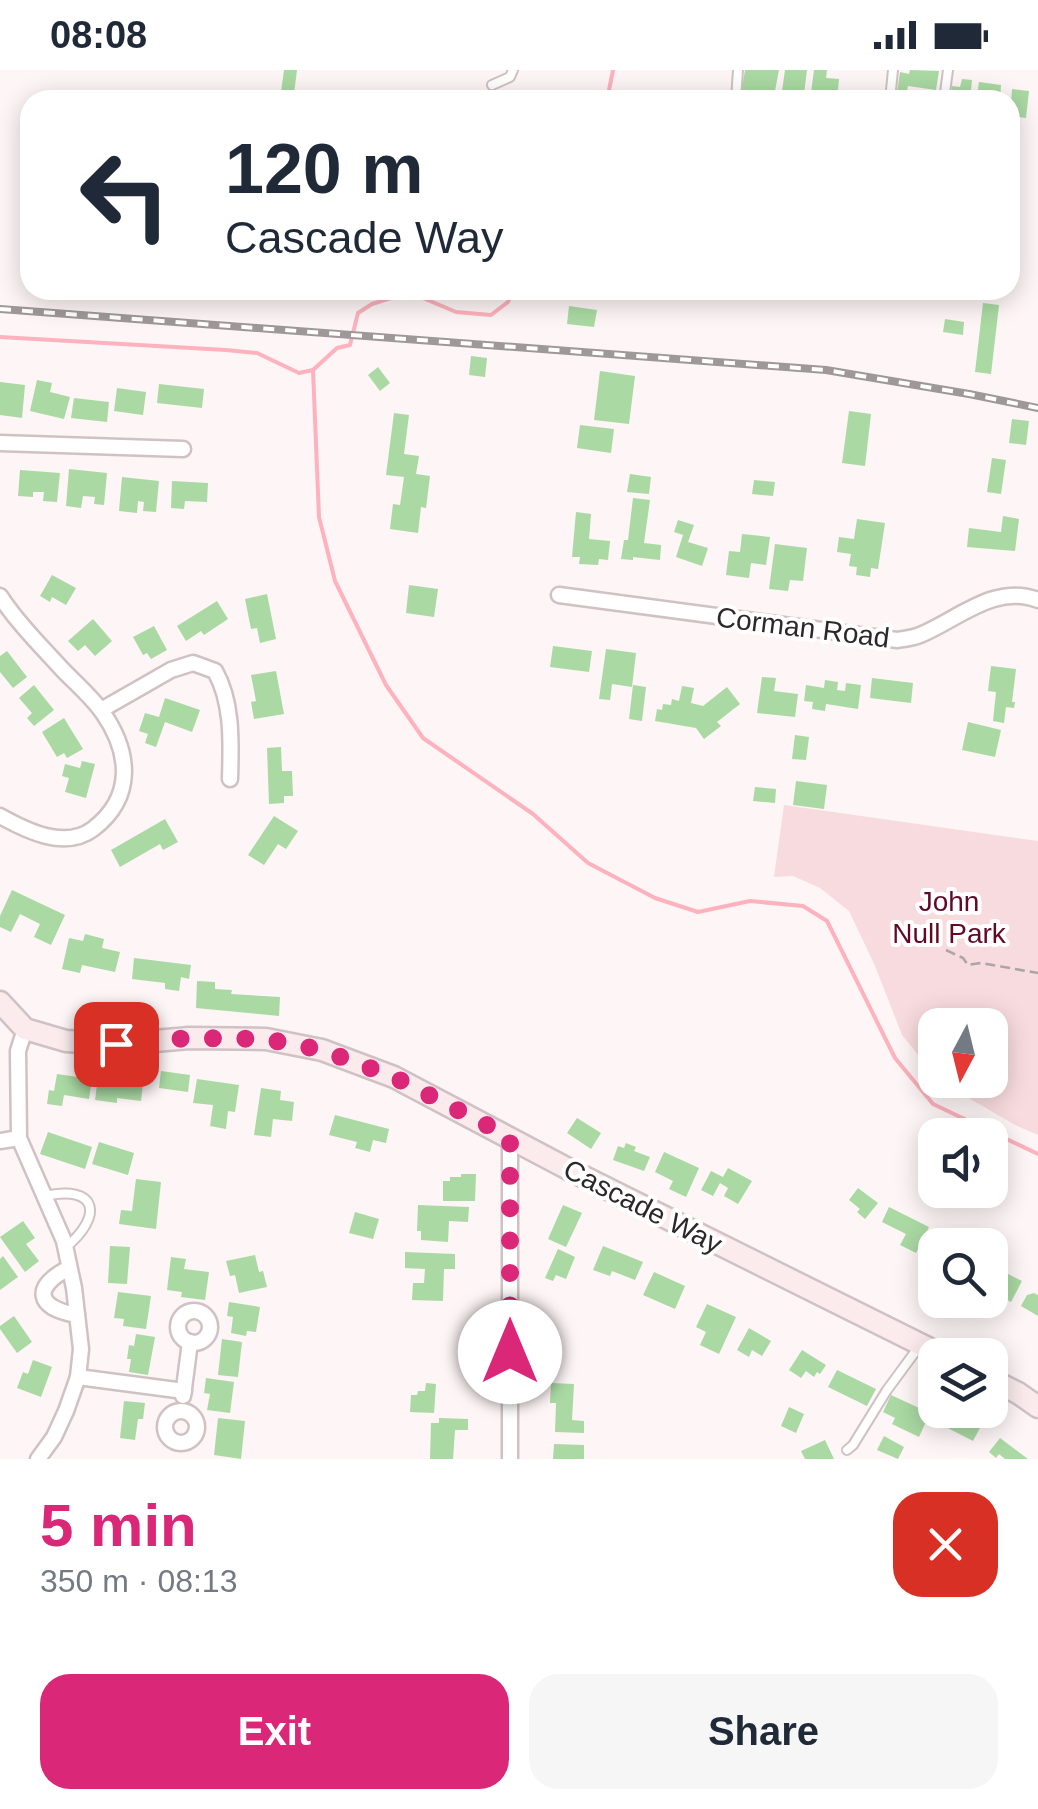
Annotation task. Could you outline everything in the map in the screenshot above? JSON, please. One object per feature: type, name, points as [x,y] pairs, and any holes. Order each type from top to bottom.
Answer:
[{"type":"street","points":[[0,443],[183,449]]},
{"type":"street","points":[[0,596],[14,617],[101,710],[118,740],[125,765],[122,793],[107,818],[83,836],[54,838],[26,831],[0,816]]},
{"type":"street","name":"Corman Road","points":[[559,596],[896,640],[918,636],[975,606],[1004,597],[1027,596],[1038,600]]},
{"type":"street","points":[[101,710],[171,670],[193,663],[215,670],[223,685],[231,733],[230,779]]},
{"type":"street","points":[[0,1002],[25,1029],[18,1051],[19,1138],[65,1248],[81,1350],[78,1377],[66,1411],[38,1459]]},
{"type":"street","name":"Cascade Way","points":[[25,1029],[66,1041],[121,1044],[189,1038],[266,1039],[322,1050],[394,1077],[918,1343]]},
{"type":"street","points":[[510,1137],[510,1459]]},
{"type":"street","points":[[0,1142],[19,1138]]},
{"type":"street","points":[[69,1268],[46,1284],[44,1297],[48,1306],[58,1312],[77,1316]]},
{"type":"street","points":[[181,1411],[190,1342]]},
{"type":"street","points":[[78,1377],[184,1390]]},
{"type":"street","points":[[1008,1387],[1038,1407]]},
{"type":"lane","points":[[492,85],[510,77],[513,70]]},
{"type":"lane","points":[[44,1196],[66,1191],[80,1195],[90,1206],[91,1218],[82,1234],[65,1248]]},
{"type":"lane","points":[[846,1450],[918,1347]]},
{"type":"path","points":[[946,950],[968,964],[1038,973]]},
{"type":"green space","name":"John Null Park","points":[[784,805],[1038,841],[1038,1135],[969,1098],[1008,1098],[1008,1008],[918,1008],[918,1055],[902,1035],[849,911],[820,888],[793,876],[774,877]]},
{"type":"building","points":[[284,70],[297,70],[294,90],[281,90]]},
{"type":"building","points":[[745,70],[779,70],[775,90],[742,90]]},
{"type":"building","points":[[785,70],[807,70],[804,90],[782,90]]},
{"type":"building","points":[[814,70],[827,70],[826,78],[839,79],[838,90],[811,90]]},
{"type":"building","points":[[910,70],[939,71],[936,90],[908,86],[907,90],[897,90],[900,72],[909,74]]},
{"type":"building","points":[[962,79],[972,80],[971,90],[951,90],[952,86],[960,87]]},
{"type":"building","points":[[979,82],[1001,85],[1001,90],[978,90]]},
{"type":"building","points":[[1012,89],[1029,91],[1026,118],[1020,117],[1020,90]]},
{"type":"building","points":[[983,303],[999,305],[991,374],[975,372]]},
{"type":"building","points":[[569,306],[597,310],[594,327],[567,324]]},
{"type":"building","points":[[945,319],[964,322],[963,335],[943,332]]},
{"type":"building","points":[[471,356],[487,358],[485,377],[469,375]]},
{"type":"building","points":[[378,367],[390,383],[380,391],[368,375]]},
{"type":"building","points":[[600,371],[635,376],[629,424],[594,420]]},
{"type":"building","points":[[37,380],[52,383],[50,392],[70,397],[64,419],[30,411]]},
{"type":"building","points":[[0,382],[25,385],[22,418],[0,415]]},
{"type":"building","points":[[159,384],[204,389],[202,408],[157,403]]},
{"type":"building","points":[[117,388],[146,392],[143,415],[114,411]]},
{"type":"building","points":[[74,398],[109,402],[107,422],[71,418]]},
{"type":"building","points":[[849,411],[871,414],[865,466],[842,463]]},
{"type":"building","points":[[394,413],[409,415],[404,454],[419,456],[416,474],[430,476],[418,533],[390,529],[393,504],[400,505],[404,477],[386,475]]},
{"type":"building","points":[[1012,419],[1029,421],[1026,445],[1009,443]]},
{"type":"building","points":[[580,425],[614,429],[611,453],[577,448]]},
{"type":"building","points":[[992,458],[1006,460],[1001,494],[987,492]]},
{"type":"building","points":[[69,469],[107,473],[104,505],[94,504],[95,497],[83,496],[81,508],[66,506]]},
{"type":"building","points":[[20,470],[60,473],[57,502],[43,501],[44,492],[33,492],[33,497],[18,496]]},
{"type":"building","points":[[630,474],[651,477],[649,494],[627,492]]},
{"type":"building","points":[[122,477],[159,481],[156,512],[143,511],[144,502],[138,501],[137,513],[119,511]]},
{"type":"building","points":[[754,480],[775,482],[773,496],[752,494]]},
{"type":"building","points":[[172,481],[208,483],[207,502],[185,501],[184,509],[171,508]]},
{"type":"building","points":[[633,498],[650,500],[644,543],[661,545],[660,560],[621,559],[624,540],[628,540]]},
{"type":"building","points":[[576,512],[591,514],[589,539],[610,541],[608,560],[599,559],[598,565],[579,564],[580,557],[572,557]]},
{"type":"building","points":[[1003,516],[1019,519],[1015,551],[967,547],[969,528],[1001,532]]},
{"type":"building","points":[[857,519],[885,523],[878,569],[871,568],[870,577],[856,575],[857,567],[849,566],[851,554],[837,552],[839,537],[854,539]]},
{"type":"building","points":[[678,520],[694,525],[688,542],[708,548],[702,566],[676,557],[683,535],[674,532]]},
{"type":"building","points":[[742,534],[770,537],[766,565],[751,563],[749,578],[726,575],[729,551],[740,552]]},
{"type":"building","points":[[775,544],[807,548],[803,581],[790,580],[788,591],[769,589]]},
{"type":"building","points":[[52,575],[76,588],[66,605],[40,596]]},
{"type":"building","points":[[409,585],[438,589],[434,617],[406,613]]},
{"type":"building","points":[[267,594],[276,639],[260,643],[257,628],[251,629],[245,599]]},
{"type":"building","points":[[217,601],[228,619],[204,635],[201,631],[186,641],[177,626]]},
{"type":"building","points":[[93,619],[112,641],[95,656],[85,645],[78,651],[68,641]]},
{"type":"building","points":[[154,626],[167,650],[151,659],[147,653],[143,655],[133,637]]},
{"type":"building","points":[[553,646],[592,651],[589,672],[550,667]]},
{"type":"building","points":[[606,649],[636,653],[632,687],[612,684],[610,700],[599,699]]},
{"type":"building","points":[[7,651],[27,677],[13,688],[0,672],[0,656]]},
{"type":"building","points":[[991,666],[1016,669],[1014,708],[1006,707],[1004,723],[993,721],[996,692],[988,691]]},
{"type":"building","points":[[276,671],[284,714],[254,719],[251,702],[256,701],[251,675]]},
{"type":"building","points":[[762,677],[776,678],[774,691],[798,694],[795,717],[757,713]]},
{"type":"building","points":[[872,678],[913,683],[911,703],[870,698]]},
{"type":"building","points":[[825,680],[838,682],[837,690],[845,691],[846,683],[861,685],[858,709],[826,704],[825,711],[812,709],[813,702],[804,701],[806,685],[824,688]]},
{"type":"building","points":[[34,685],[54,710],[34,726],[27,718],[32,713],[19,698]]},
{"type":"building","points":[[633,685],[646,687],[642,721],[629,719]]},
{"type":"building","points":[[682,686],[694,688],[691,703],[703,706],[727,687],[740,704],[717,722],[721,726],[704,739],[696,728],[655,721],[657,709],[662,710],[663,704],[671,705],[672,699],[679,701]]},
{"type":"building","points":[[165,698],[200,710],[192,732],[165,722],[156,747],[145,743],[148,734],[139,731],[145,713],[159,717]]},
{"type":"building","points":[[64,718],[83,749],[67,758],[64,753],[57,757],[42,732]]},
{"type":"building","points":[[968,722],[1001,730],[995,757],[962,750]]},
{"type":"building","points":[[795,735],[809,737],[806,760],[792,759]]},
{"type":"building","points":[[281,747],[282,771],[292,771],[293,796],[284,796],[284,803],[269,804],[267,748]]},
{"type":"building","points":[[82,761],[95,764],[86,798],[65,792],[69,778],[62,776],[65,764],[80,768]]},
{"type":"building","points":[[796,781],[827,785],[824,809],[793,805]]},
{"type":"building","points":[[755,787],[776,789],[775,803],[753,801]]},
{"type":"building","points":[[274,816],[298,831],[286,849],[278,844],[264,865],[248,855]]},
{"type":"building","points":[[165,819],[178,842],[163,850],[160,844],[120,867],[111,850]]},
{"type":"building","points":[[12,890],[65,915],[51,945],[34,937],[40,924],[20,914],[11,932],[0,927],[0,916]]},
{"type":"building","points":[[85,934],[104,939],[102,948],[120,952],[115,972],[82,965],[80,973],[62,969],[69,938],[83,941]]},
{"type":"building","points":[[134,958],[191,965],[189,979],[181,977],[179,991],[165,989],[165,983],[132,979]]},
{"type":"building","points":[[197,981],[215,982],[215,989],[232,990],[231,994],[280,997],[279,1016],[196,1008]]},
{"type":"building","points":[[161,1071],[190,1075],[188,1092],[159,1088]]},
{"type":"building","points":[[57,1074],[92,1079],[89,1099],[64,1095],[62,1106],[47,1104]]},
{"type":"building","points":[[98,1077],[143,1083],[141,1101],[95,1100]]},
{"type":"building","points":[[197,1079],[239,1085],[235,1112],[228,1111],[226,1129],[210,1126],[213,1105],[193,1103]]},
{"type":"building","points":[[261,1088],[281,1091],[280,1100],[294,1102],[292,1121],[273,1119],[271,1137],[254,1135]]},
{"type":"building","points":[[335,1115],[389,1129],[386,1143],[373,1140],[370,1152],[355,1148],[357,1142],[329,1135]]},
{"type":"building","points":[[577,1118],[601,1133],[591,1149],[567,1133]]},
{"type":"building","points":[[48,1132],[92,1147],[85,1169],[40,1154]]},
{"type":"building","points":[[99,1142],[134,1153],[128,1175],[92,1164]]},
{"type":"building","points":[[626,1143],[650,1157],[644,1171],[613,1160],[618,1146],[624,1148]]},
{"type":"building","points":[[664,1152],[699,1168],[686,1197],[669,1189],[673,1181],[655,1172]]},
{"type":"building","points":[[728,1168],[752,1181],[738,1204],[724,1196],[728,1188],[720,1183],[713,1196],[701,1190],[711,1171],[723,1177]]},
{"type":"building","points":[[461,1174],[476,1174],[475,1201],[443,1201],[443,1181]]},
{"type":"building","points":[[136,1179],[161,1182],[156,1229],[119,1224],[121,1210],[132,1211]]},
{"type":"building","points":[[858,1188],[878,1203],[865,1219],[849,1200]]},
{"type":"building","points":[[418,1205],[469,1207],[468,1222],[449,1221],[448,1242],[421,1240],[421,1231],[417,1231]]},
{"type":"building","points":[[563,1205],[582,1213],[566,1247],[548,1239]]},
{"type":"building","points":[[889,1207],[929,1227],[918,1228],[916,1253],[900,1245],[906,1234],[882,1222]]},
{"type":"building","points":[[355,1212],[379,1219],[373,1239],[349,1233]]},
{"type":"building","points":[[23,1221],[35,1238],[26,1244],[39,1261],[25,1272],[0,1237]]},
{"type":"building","points":[[110,1246],[130,1247],[127,1284],[108,1283]]},
{"type":"building","points":[[603,1246],[643,1262],[635,1280],[612,1271],[610,1276],[593,1270]]},
{"type":"building","points":[[558,1249],[575,1257],[566,1279],[556,1275],[553,1281],[545,1278]]},
{"type":"building","points":[[405,1252],[455,1254],[455,1269],[444,1269],[443,1301],[412,1300],[413,1283],[424,1283],[425,1269],[405,1268]]},
{"type":"building","points":[[255,1255],[267,1287],[239,1293],[235,1275],[230,1276],[226,1261]]},
{"type":"building","points":[[3,1256],[18,1277],[0,1290],[0,1259]]},
{"type":"building","points":[[171,1257],[186,1259],[184,1269],[209,1272],[205,1300],[181,1297],[182,1292],[167,1290]]},
{"type":"building","points":[[654,1272],[685,1286],[675,1309],[643,1295]]},
{"type":"building","points":[[1008,1274],[1022,1281],[1011,1302],[1008,1300]]},
{"type":"building","points":[[118,1292],[151,1296],[146,1329],[123,1326],[124,1319],[114,1318]]},
{"type":"building","points":[[1027,1295],[1038,1295],[1038,1316],[1021,1306]]},
{"type":"building","points":[[229,1302],[260,1307],[256,1332],[247,1331],[246,1336],[231,1333],[233,1317],[227,1316]]},
{"type":"building","points":[[707,1304],[736,1317],[719,1354],[700,1345],[706,1332],[696,1327]]},
{"type":"building","points":[[14,1316],[32,1342],[17,1353],[0,1329]]},
{"type":"building","points":[[749,1328],[771,1341],[762,1356],[752,1350],[749,1357],[737,1350]]},
{"type":"building","points":[[136,1334],[155,1337],[148,1375],[129,1372],[129,1345],[134,1346]]},
{"type":"building","points":[[222,1339],[242,1342],[238,1377],[218,1375]]},
{"type":"building","points":[[802,1350],[826,1365],[820,1374],[817,1372],[814,1377],[806,1371],[801,1378],[789,1370]]},
{"type":"building","points":[[33,1360],[52,1367],[41,1397],[17,1388]]},
{"type":"building","points":[[837,1370],[876,1389],[867,1406],[828,1387]]},
{"type":"building","points":[[206,1378],[234,1382],[230,1413],[207,1410],[210,1394],[204,1393]]},
{"type":"building","points":[[426,1383],[436,1384],[434,1413],[410,1412],[411,1395],[425,1391]]},
{"type":"building","points":[[551,1383],[574,1384],[572,1420],[584,1421],[584,1433],[555,1432],[556,1403],[550,1403]]},
{"type":"building","points":[[891,1395],[918,1407],[918,1428],[923,1428],[919,1437],[892,1424],[895,1418],[883,1412]]},
{"type":"building","points":[[124,1401],[145,1403],[135,1440],[120,1438]]},
{"type":"building","points":[[789,1407],[804,1414],[796,1433],[781,1426]]},
{"type":"building","points":[[218,1418],[245,1421],[241,1459],[214,1455]]},
{"type":"building","points":[[439,1418],[468,1419],[468,1430],[455,1430],[453,1459],[430,1459],[431,1423],[439,1423]]},
{"type":"building","points":[[948,1428],[980,1428],[973,1441]]},
{"type":"building","points":[[884,1436],[904,1447],[898,1459],[877,1450]]},
{"type":"building","points":[[1000,1438],[1028,1459],[1005,1459],[999,1454],[996,1458],[989,1452]]},
{"type":"building","points":[[825,1440],[834,1459],[805,1459],[801,1451]]},
{"type":"building","points":[[554,1444],[584,1445],[584,1459],[553,1459]]},
{"type":"waterway","points":[[609,90],[613,70]]},
{"type":"waterway","points":[[0,337],[257,353],[299,373],[313,370],[337,348],[350,345],[358,313],[385,300]]},
{"type":"waterway","points":[[428,300],[456,312],[491,315],[509,300]]},
{"type":"waterway","points":[[313,370],[319,517],[335,581],[386,685],[423,738],[533,814],[588,863],[655,898],[698,912],[750,901],[803,906],[827,921],[895,1058],[933,1104],[1038,1154]]},
{"type":"railway","points":[[0,309],[826,370],[1038,408]]},
{"type":"route","points":[[116,1044],[189,1038],[266,1039],[322,1050],[394,1077],[510,1137],[510,1352]]}]
